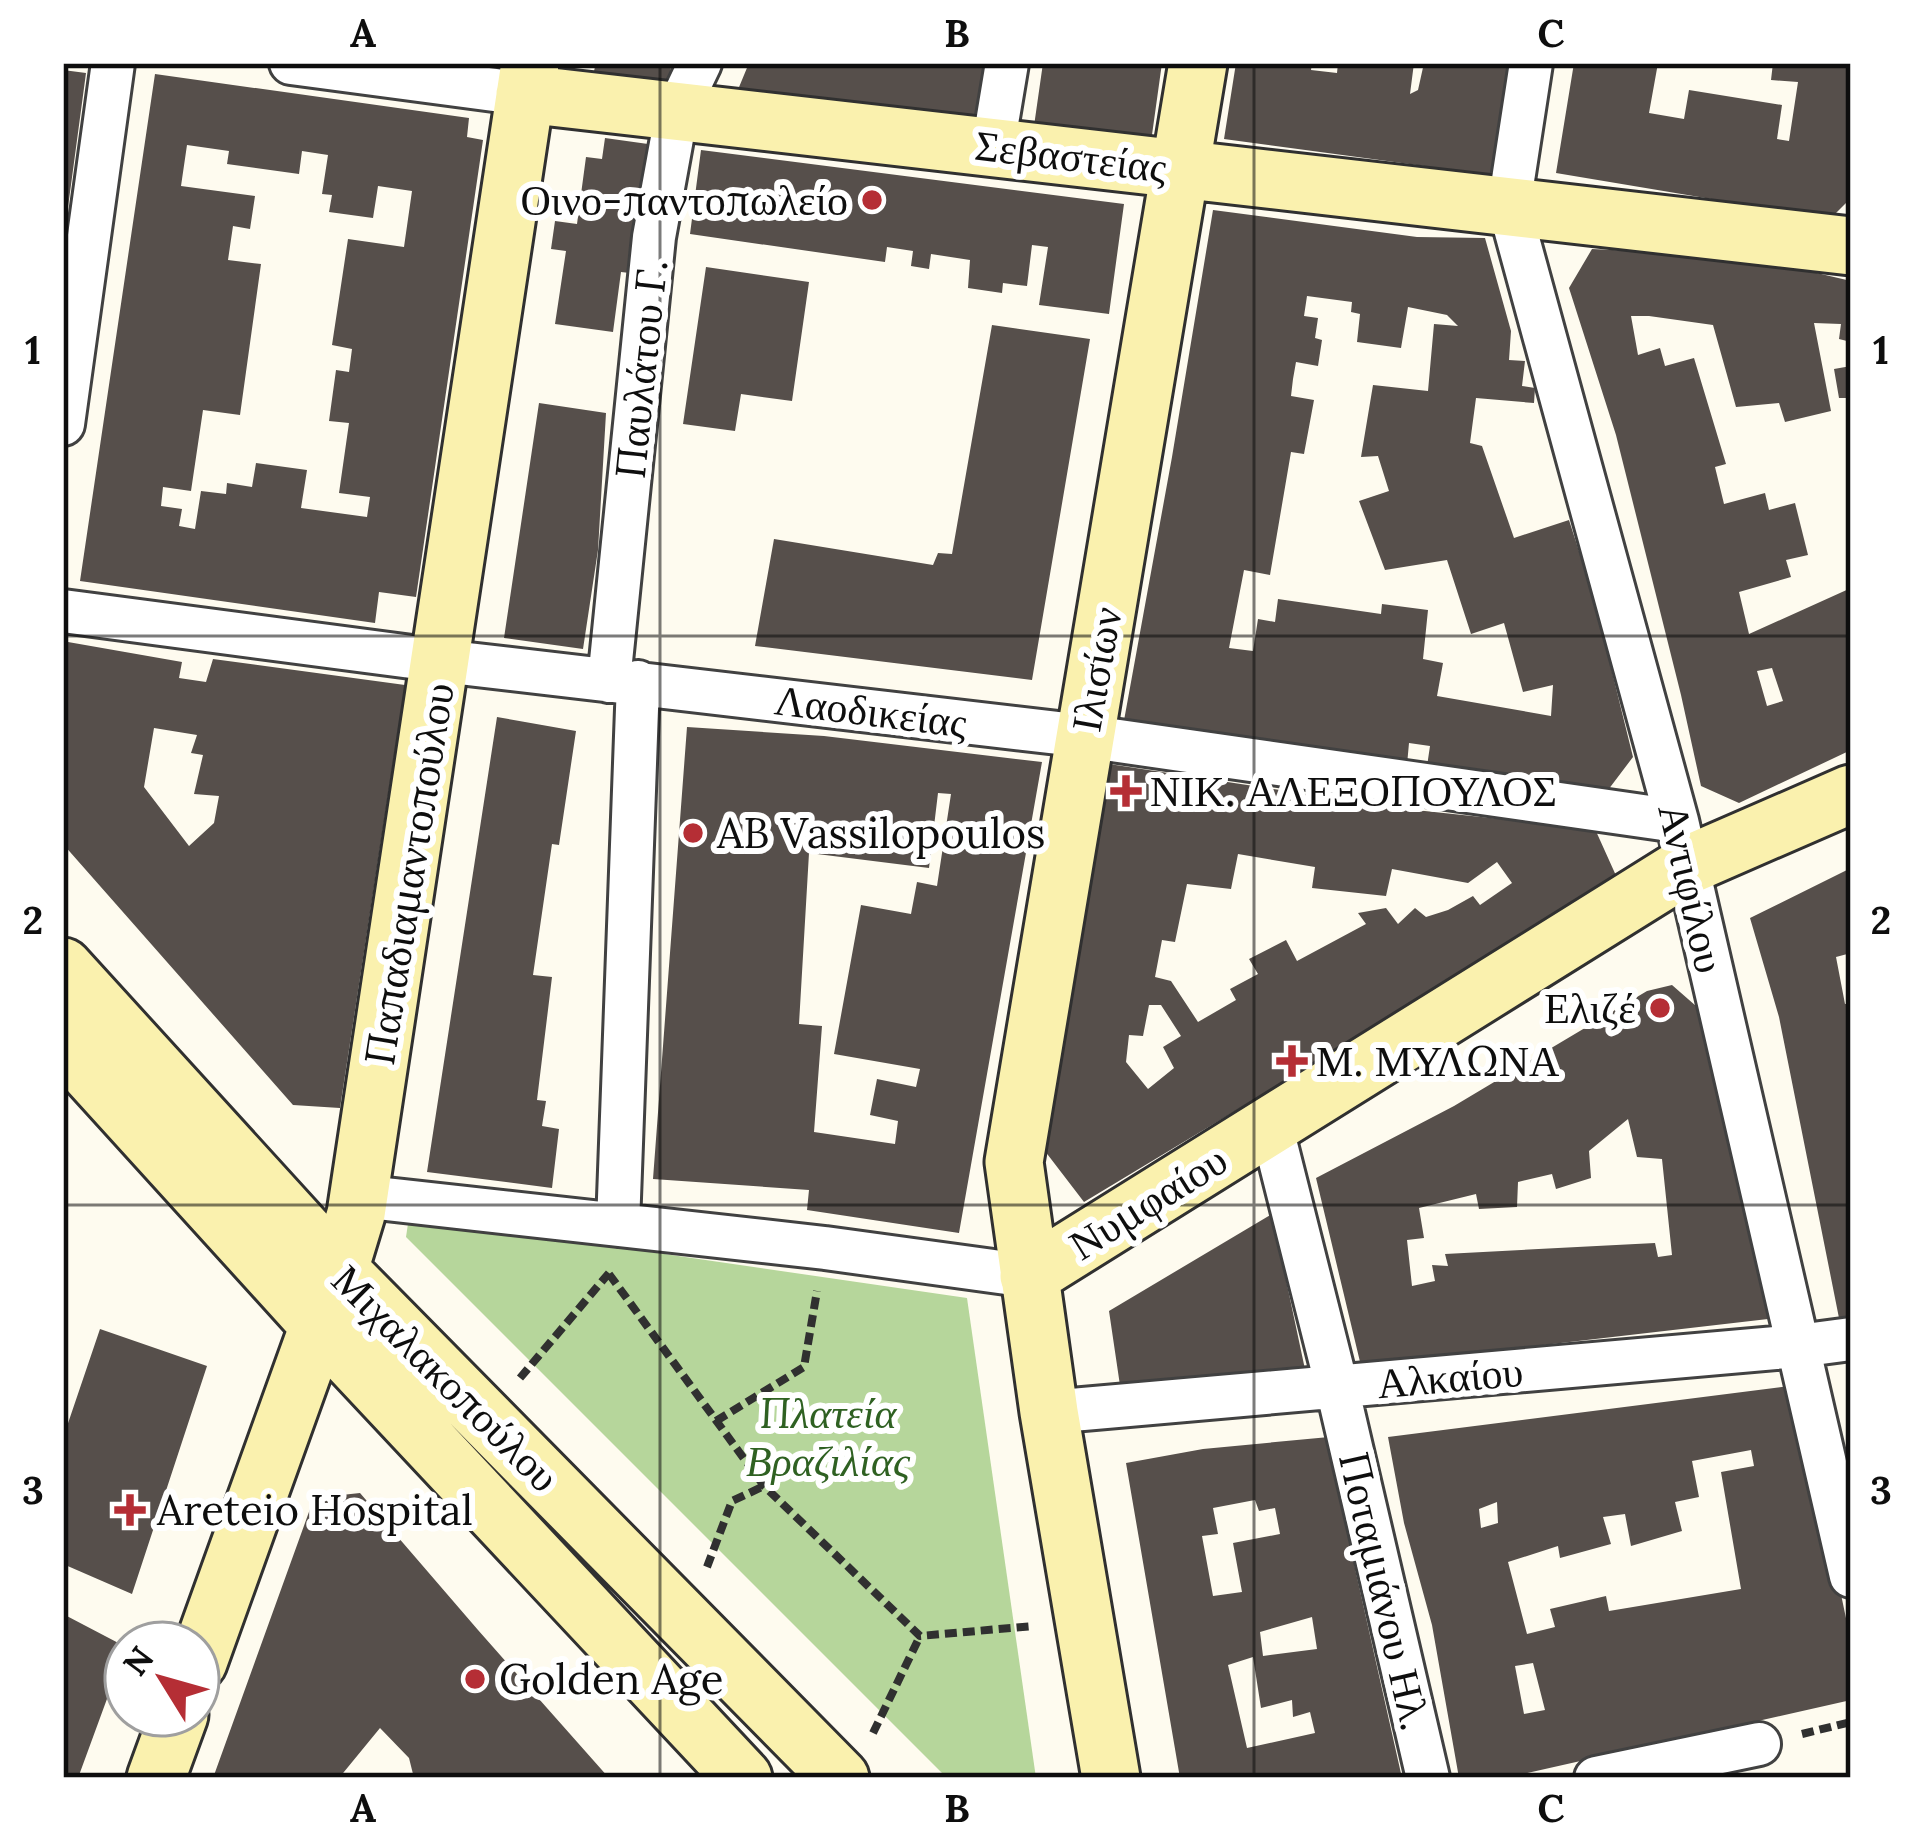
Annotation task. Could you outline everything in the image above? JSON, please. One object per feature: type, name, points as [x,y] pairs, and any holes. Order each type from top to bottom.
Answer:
[{"type":"street","points":[[63,424],[113,63]]},
{"type":"street","name":"Σεβαστείας","points":[[291,63],[688,87],[993,147],[1851,246]]},
{"type":"street","points":[[993,147],[1007,63]]},
{"type":"street","name":"Ιλισίων","points":[[1029,1276],[1014,1162],[1198,63]]},
{"type":"street","points":[[1509,206],[1531,63]]},
{"type":"street","name":"Παπαδιαμαντοπούλου","points":[[213,1619],[358,1205],[528,78]]},
{"type":"street","name":"Παυλάτου Γ.","points":[[618,1225],[624,682],[654,237],[688,87]]},
{"type":"street","name":"Αντιφίλου","points":[[1509,206],[1683,843],[1851,1576]]},
{"type":"street","name":"Λαοδικείας","points":[[63,611],[1084,736],[1683,843]]},
{"type":"street","name":"Νυμφαίου","points":[[358,1205],[618,1225],[1029,1276],[1271,1124],[1683,843],[1851,794]]},
{"type":"street","name":"Μιχαλακοπούλου","points":[[63,967],[339,1270],[840,1778]]},
{"type":"street","name":"Μιχαλακοπούλου","points":[[63,1043],[720,1765]]},
{"type":"street","name":"Ποταμιάνου Ηλ.","points":[[1271,1124],[1428,1778]]},
{"type":"street","points":[[299,1228],[358,1205]]},
{"type":"street","points":[[1029,1276],[1111,1778]]},
{"type":"street","name":"Αλκαίου","points":[[1049,1412],[1851,1339]]},
{"type":"street","points":[[156,1778],[170,1739]]},
{"type":"street","points":[[1596,1778],[1760,1744]]},
{"type":"path","points":[[520,1378],[609,1274],[618,1225]]},
{"type":"path","points":[[716,1421],[804,1367],[825,1248]]},
{"type":"path","points":[[609,1274],[764,1486],[920,1636],[1085,1622]]},
{"type":"path","points":[[707,1567],[732,1501],[764,1486]]},
{"type":"path","points":[[872,1733],[920,1636]]},
{"type":"green space","name":"Πλατεία Βραζιλίας","points":[[409,1217],[967,1298],[1036,1778],[947,1778],[406,1237]]},
{"type":"building","points":[[596,63],[672,63],[665,97],[591,83]]},
{"type":"building","points":[[749,63],[991,63],[982,127],[737,92]]},
{"type":"building","points":[[1043,63],[1162,63],[1151,142],[1034,126]]},
{"type":"building","points":[[1236,63],[1312,63],[1311,70],[1337,73],[1338,63],[1414,63],[1410,94],[1418,90],[1424,63],[1508,63],[1491,175],[1224,139]]},
{"type":"building","points":[[1574,63],[1658,63],[1649,113],[1684,119],[1689,90],[1782,105],[1777,139],[1789,141],[1798,82],[1771,80],[1773,63],[1851,63],[1851,198],[1830,219],[1556,173]]},
{"type":"building","points":[[63,70],[86,73],[66,222],[63,222]]},
{"type":"building","points":[[155,74],[469,118],[467,137],[483,140],[416,597],[379,592],[375,623],[80,581]],"holes":[[[187,145],[229,151],[227,164],[299,174],[302,151],[328,155],[322,194],[332,195],[329,212],[373,218],[378,186],[412,191],[404,247],[348,239],[332,345],[352,349],[349,372],[336,370],[329,421],[349,423],[339,493],[370,497],[367,517],[301,508],[307,470],[256,463],[252,487],[227,483],[226,494],[201,491],[195,529],[179,526],[182,509],[161,506],[163,487],[191,491],[203,410],[240,415],[261,264],[228,260],[233,226],[250,229],[255,196],[181,186]]]},
{"type":"building","points":[[605,138],[648,144],[630,273],[621,272],[613,332],[555,324],[566,251],[551,249],[555,221],[577,224],[586,157],[602,159]]},
{"type":"building","points":[[701,150],[1124,204],[1109,314],[1039,305],[1048,247],[1032,245],[1027,286],[1003,283],[1002,293],[968,288],[970,260],[931,254],[929,269],[911,266],[913,251],[887,247],[885,262],[690,234]]},
{"type":"building","points":[[1213,210],[1417,237],[1485,238],[1511,331],[1509,360],[1525,361],[1522,386],[1535,388],[1534,403],[1476,398],[1470,443],[1482,446],[1514,538],[1569,520],[1593,595],[1633,757],[1605,794],[1426,773],[1430,746],[1409,743],[1407,765],[1123,726]],"holes":[[[1307,296],[1352,302],[1351,312],[1360,314],[1357,342],[1401,348],[1408,307],[1447,315],[1458,326],[1434,324],[1428,391],[1373,385],[1361,457],[1378,456],[1389,491],[1359,501],[1385,570],[1447,560],[1471,634],[1504,623],[1523,692],[1553,685],[1551,716],[1437,696],[1443,663],[1423,659],[1428,610],[1382,604],[1381,614],[1278,599],[1275,622],[1258,619],[1253,651],[1229,648],[1244,570],[1270,575],[1291,452],[1304,454],[1314,400],[1291,396],[1293,379],[1296,362],[1318,366],[1322,340],[1315,338],[1318,318],[1304,316]]]},
{"type":"building","points":[[1592,249],[1804,270],[1851,281],[1851,342],[1839,339],[1841,324],[1814,323],[1831,411],[1785,422],[1779,403],[1736,407],[1713,325],[1631,316],[1638,355],[1660,348],[1665,366],[1694,358],[1726,464],[1715,467],[1724,504],[1765,493],[1769,510],[1795,503],[1808,555],[1786,560],[1791,577],[1739,592],[1749,634],[1851,588],[1851,750],[1739,803],[1701,786],[1616,435],[1569,288]],"holes":[[[1772,668],[1783,701],[1767,706],[1757,671]]]},
{"type":"building","points":[[706,267],[809,282],[792,401],[741,394],[735,431],[683,424]]},
{"type":"building","points":[[992,325],[1090,339],[1032,680],[755,646],[774,539],[933,565],[938,553],[952,554]]},
{"type":"building","points":[[1851,366],[1851,398],[1839,398],[1834,369]]},
{"type":"building","points":[[539,403],[606,413],[598,550],[583,649],[504,638]]},
{"type":"building","points":[[68,642],[182,662],[179,678],[206,682],[213,659],[405,685],[340,1108],[293,1105],[63,844],[63,669]],"holes":[[[154,728],[197,735],[191,753],[203,755],[194,794],[219,796],[214,823],[189,846],[144,787]]]},
{"type":"building","points":[[497,717],[576,731],[559,845],[552,844],[533,975],[552,977],[537,1100],[546,1101],[542,1126],[559,1129],[552,1188],[427,1172]]},
{"type":"building","points":[[687,727],[824,736],[1042,762],[959,1233],[807,1210],[809,1190],[653,1179]],"holes":[[[938,793],[951,794],[937,886],[917,882],[911,914],[861,905],[834,1054],[920,1069],[916,1087],[877,1079],[870,1115],[898,1121],[895,1144],[814,1132],[822,1026],[799,1024],[809,853],[929,868]]]},
{"type":"building","points":[[1109,764],[1406,809],[1595,829],[1618,880],[1084,1202],[1038,1142]],"holes":[[[1238,854],[1315,867],[1312,888],[1386,896],[1392,869],[1468,883],[1497,862],[1512,883],[1480,905],[1473,896],[1426,917],[1415,908],[1398,924],[1386,908],[1358,913],[1366,924],[1297,961],[1286,940],[1249,959],[1258,974],[1230,989],[1236,1000],[1198,1022],[1171,981],[1155,977],[1162,940],[1175,942],[1187,884],[1231,889]],[[1149,1005],[1161,1005],[1181,1036],[1163,1047],[1174,1068],[1148,1089],[1126,1062],[1129,1035],[1143,1036]]]},
{"type":"building","points":[[1851,868],[1851,953],[1836,957],[1845,1004],[1851,1003],[1851,1316],[1839,1318],[1779,1017],[1750,918]]},
{"type":"building","points":[[1672,985],[1704,1013],[1768,1319],[1361,1366],[1316,1178],[1454,1106],[1647,991]],"holes":[[[1628,1119],[1637,1157],[1662,1159],[1672,1255],[1658,1257],[1655,1243],[1445,1254],[1448,1266],[1432,1265],[1435,1281],[1412,1286],[1407,1240],[1424,1238],[1419,1208],[1476,1194],[1479,1209],[1517,1207],[1518,1182],[1552,1174],[1556,1189],[1591,1178],[1589,1151]]]},
{"type":"building","points":[[1272,1214],[1306,1374],[1122,1399],[1109,1311]]},
{"type":"building","points":[[100,1329],[207,1366],[132,1594],[63,1564],[63,1438]]},
{"type":"building","points":[[1797,1385],[1851,1642],[1851,1700],[1505,1778],[1459,1778],[1432,1625],[1404,1523],[1388,1437]],"holes":[[[1751,1450],[1754,1466],[1721,1472],[1741,1589],[1609,1611],[1606,1596],[1550,1609],[1555,1627],[1527,1634],[1508,1562],[1558,1546],[1560,1558],[1611,1544],[1603,1517],[1625,1514],[1631,1546],[1682,1531],[1675,1502],[1699,1497],[1692,1461]],[[1497,1502],[1498,1523],[1481,1528],[1479,1509]],[[1533,1663],[1545,1710],[1524,1714],[1515,1666]]]},
{"type":"building","points":[[1329,1437],[1402,1778],[1180,1778],[1126,1463],[1203,1449]],"holes":[[[1255,1500],[1259,1511],[1275,1508],[1280,1534],[1233,1543],[1242,1592],[1213,1596],[1202,1536],[1218,1534],[1213,1508]],[[1312,1617],[1317,1649],[1263,1656],[1260,1632]],[[1253,1657],[1261,1708],[1292,1700],[1293,1717],[1310,1712],[1315,1733],[1247,1748],[1228,1665]]]},
{"type":"building","points":[[360,1493],[609,1778],[414,1778],[409,1758],[380,1728],[339,1778],[213,1778],[314,1498]]},
{"type":"building","points":[[63,1614],[102,1634],[102,1712],[78,1778],[63,1778]]},
{"type":"place","name":"Οινο-παντοπωλείο","points":[[872,200]]},
{"type":"place","name":"ΝΙΚ. ΑΛΕΞΟΠΟΥΛΟΣ","points":[[1126,791]]},
{"type":"place","name":"AB Vassilopoulos","points":[[693,833]]},
{"type":"place","name":"Ελιζέ","points":[[1660,1008]]},
{"type":"place","name":"Μ. ΜΥΛΩΝΑ","points":[[1292,1061]]},
{"type":"place","name":"Areteio Hospital","points":[[130,1510]]},
{"type":"place","name":"Golden Age","points":[[475,1679]]}]
